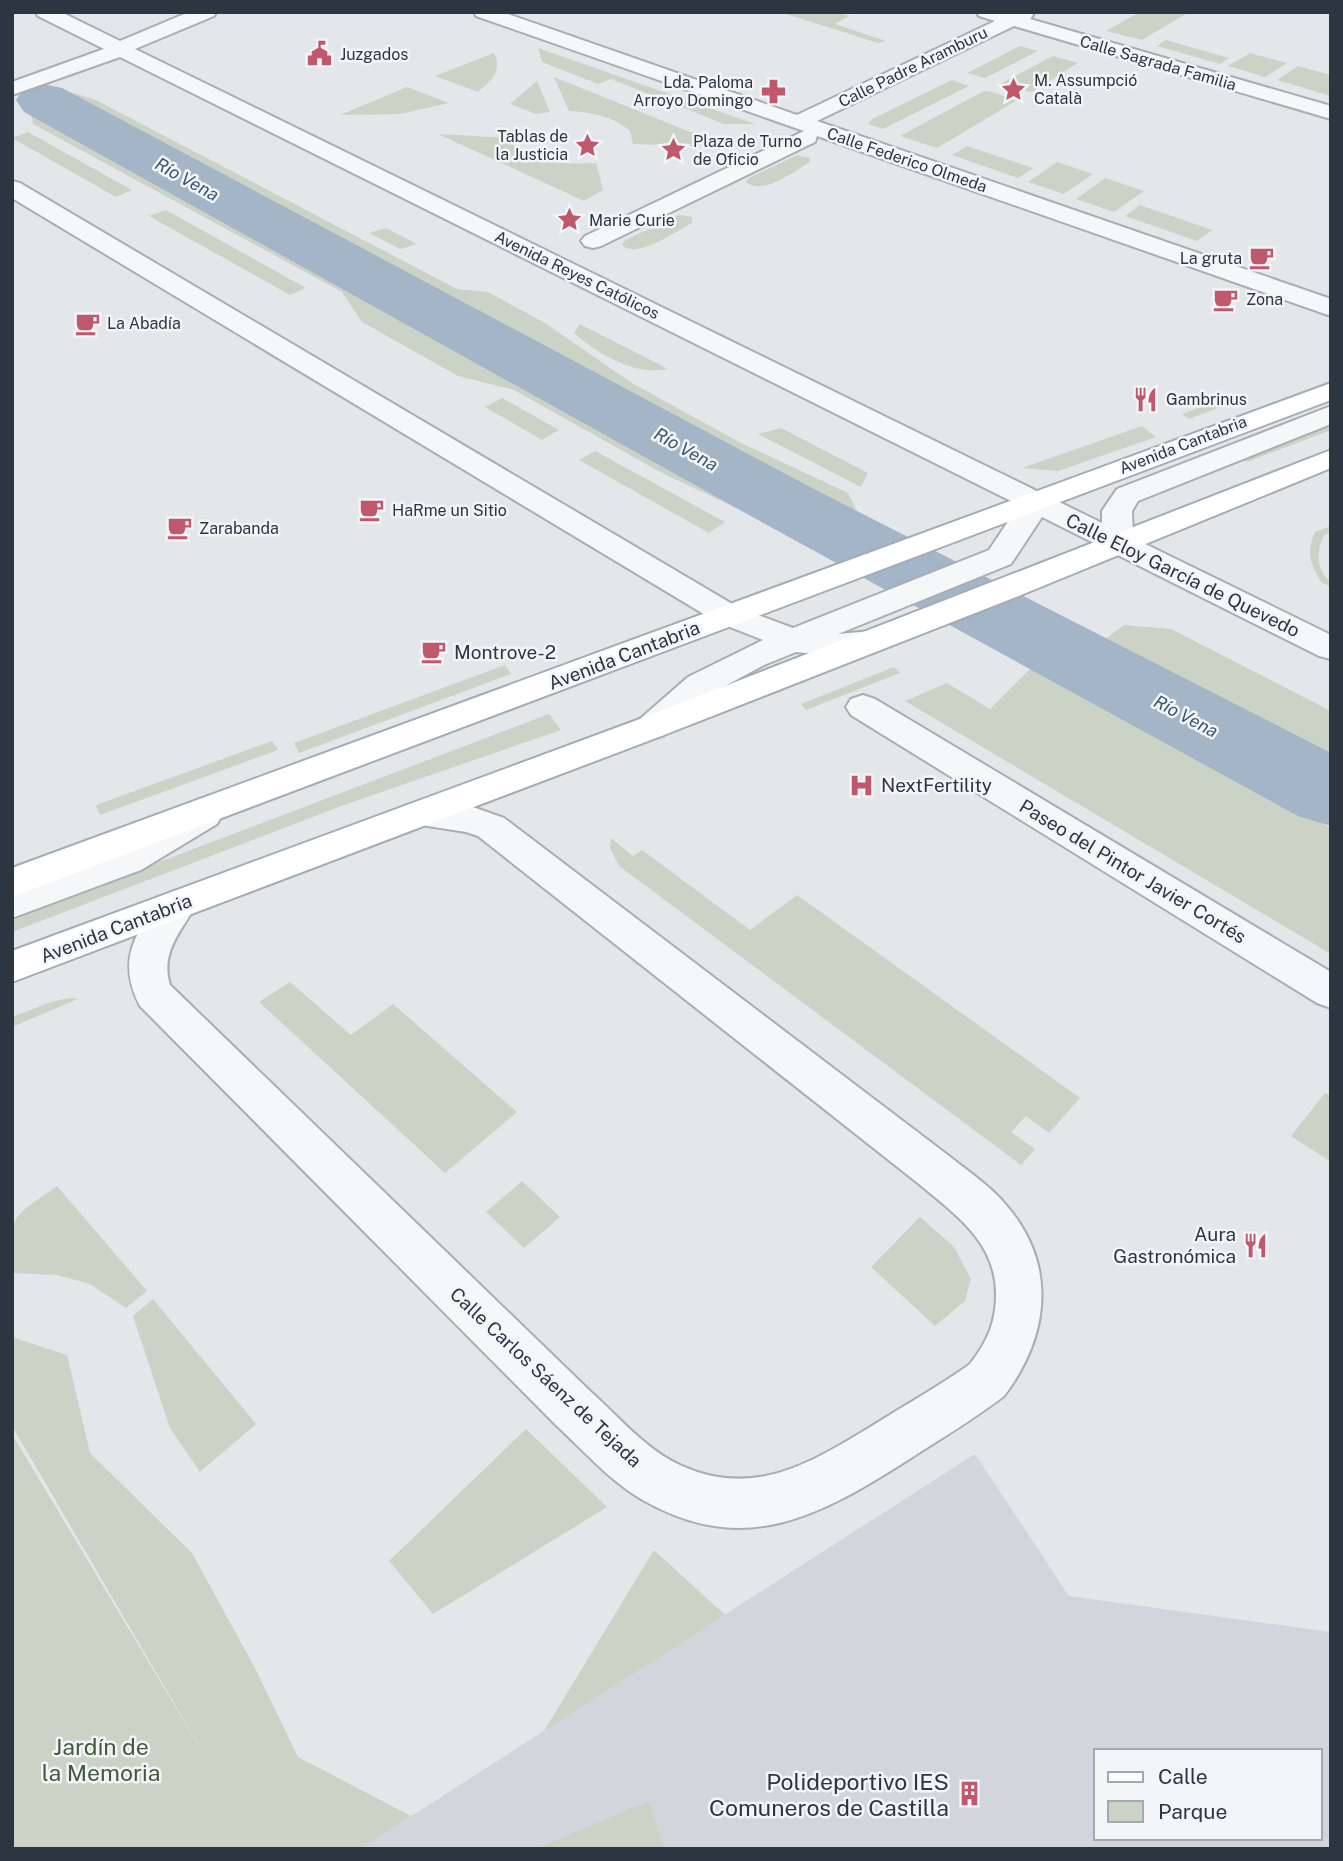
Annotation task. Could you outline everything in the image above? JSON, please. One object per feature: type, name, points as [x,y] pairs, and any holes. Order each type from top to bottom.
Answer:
[{"type":"main road","name":"Avenida Cantabria","points":[[12,883],[1331,391]]},
{"type":"main road","name":"Avenida Cantabria","points":[[12,967],[652,727],[942,615],[1331,458]]},
{"type":"street","name":"Avenida Reyes Católicos","points":[[45,12],[1036,501]]},
{"type":"street","points":[[12,89],[102,58],[119,48],[207,12]]},
{"type":"street","name":"Calle Federico Olmeda","points":[[483,12],[803,130],[1331,308]]},
{"type":"street","name":"Calle Sagrada Familia","points":[[986,12],[1020,16],[1331,113]]},
{"type":"street","name":"Calle Padre Aramburu","points":[[593,241],[1020,16]]},
{"type":"street","points":[[12,188],[728,615],[796,641],[835,645],[871,642]]},
{"type":"street","name":"Avenida Cantabria","points":[[1118,543],[1117,511],[1127,495],[1331,414]]},
{"type":"street","name":"Calle Eloy García de Quevedo","points":[[1036,501],[1331,648]]},
{"type":"street","name":"Avenida Cantabria","points":[[652,727],[700,685],[752,657],[974,570],[1000,557],[1013,541],[1036,501]]},
{"type":"street","name":"Paseo del Pintor Javier Cortés","points":[[863,707],[1331,992]]},
{"type":"street","name":"Avenida Cantabria","points":[[12,904],[128,860],[211,810]]},
{"type":"street","name":"Calle Carlos Sáenz de Tejada","points":[[177,905],[163,924],[146,965],[146,981],[154,995],[574,1409],[635,1463],[668,1486],[709,1501],[736,1506],[762,1504],[799,1494],[850,1468],[988,1380],[1001,1364],[1012,1343],[1017,1326],[1020,1291],[1008,1247],[997,1228],[981,1212],[934,1170],[491,827],[470,819],[421,814]]},
{"type":"shaded area","points":[[975,1454],[1069,1596],[1331,1632],[1331,1849],[360,1849]]},
{"type":"green space","points":[[836,12],[849,16],[835,24],[886,41],[878,43],[783,13]]},
{"type":"green space","points":[[1140,12],[1189,12],[1142,40],[1106,31]]},
{"type":"green space","points":[[1166,40],[1229,58],[1220,64],[1157,46]]},
{"type":"green space","points":[[1020,46],[1038,51],[985,78],[967,73]]},
{"type":"green space","points":[[538,48],[755,124],[724,124],[611,79],[598,84],[542,62]]},
{"type":"green space","points":[[494,53],[497,65],[494,75],[478,92],[435,76]]},
{"type":"green space","points":[[1250,53],[1287,63],[1265,77],[1228,66]]},
{"type":"green space","points":[[1053,56],[1078,63],[1032,92],[1000,84]]},
{"type":"green space","points":[[1298,66],[1331,75],[1331,96],[1277,80]]},
{"type":"green space","points":[[554,77],[710,140],[699,146],[633,144],[630,131],[609,118],[569,111]]},
{"type":"green space","points":[[952,80],[969,86],[883,129],[868,124],[872,119]]},
{"type":"green space","points":[[537,81],[550,112],[536,114],[510,104]]},
{"type":"green space","points":[[407,87],[449,103],[400,114],[340,115]]},
{"type":"green space","points":[[984,91],[1016,101],[937,148],[900,136]]},
{"type":"green space","points":[[69,92],[94,99],[457,289],[488,292],[545,323],[632,383],[739,442],[848,493],[856,509],[789,533],[662,473],[514,390],[458,376],[362,322],[342,292],[33,124],[31,114],[20,108]]},
{"type":"green space","points":[[28,132],[132,190],[116,197],[12,138]]},
{"type":"green space","points":[[438,134],[510,138],[515,147],[535,158],[561,163],[596,163],[603,190],[584,201]]},
{"type":"green space","points":[[967,146],[1033,168],[1018,178],[952,155]]},
{"type":"green space","points":[[797,155],[810,158],[810,162],[770,184],[753,186],[746,182],[749,178]]},
{"type":"green space","points":[[1057,162],[1093,174],[1064,194],[1028,182]]},
{"type":"green space","points":[[1105,178],[1144,191],[1114,212],[1076,199]]},
{"type":"green space","points":[[1140,205],[1212,230],[1197,241],[1125,216]]},
{"type":"green space","points":[[166,210],[306,288],[290,295],[149,216]]},
{"type":"green space","points":[[679,215],[692,217],[692,223],[647,247],[629,249],[622,245],[625,240]]},
{"type":"green space","points":[[386,228],[417,244],[400,249],[369,233]]},
{"type":"green space","points":[[580,324],[668,369],[643,369],[606,356],[574,333]]},
{"type":"green space","points":[[1235,394],[1242,399],[1189,419],[1182,414]]},
{"type":"green space","points":[[502,398],[559,430],[542,440],[485,407]]},
{"type":"green space","points":[[1331,421],[1331,430],[1247,462],[1240,456]]},
{"type":"green space","points":[[1142,426],[1156,437],[1058,471],[1022,468]]},
{"type":"green space","points":[[781,428],[868,473],[861,487],[758,434]]},
{"type":"green space","points":[[595,451],[725,522],[709,533],[579,460]]},
{"type":"green space","points":[[1331,526],[1331,532],[1324,535],[1319,556],[1320,567],[1331,581],[1331,587],[1321,582],[1310,552],[1315,532]]},
{"type":"green space","points":[[1124,625],[1171,629],[1331,711],[1331,780],[1061,634],[1077,627],[1103,641]]},
{"type":"green space","points":[[505,665],[511,674],[299,753],[294,743]]},
{"type":"green space","points":[[894,667],[900,673],[806,710],[801,704]]},
{"type":"green space","points":[[1032,667],[1331,828],[1331,954],[905,701],[947,683],[990,709]]},
{"type":"green space","points":[[549,714],[561,730],[344,805],[12,932],[12,918]]},
{"type":"green space","points":[[272,741],[278,750],[100,815],[96,805]]},
{"type":"green space","points":[[611,838],[633,856],[642,850],[750,930],[797,895],[1080,1098],[1049,1133],[1026,1116],[1011,1132],[1035,1149],[1021,1165],[619,866],[610,848]]},
{"type":"green space","points":[[290,982],[351,1035],[393,1004],[517,1112],[445,1173],[259,1002]]},
{"type":"green space","points":[[69,998],[78,999],[12,1027],[12,1017]]},
{"type":"green space","points":[[1325,1093],[1331,1096],[1331,1162],[1291,1136]]},
{"type":"green space","points":[[522,1181],[560,1217],[524,1248],[486,1212]]},
{"type":"green space","points":[[57,1186],[147,1291],[126,1308],[90,1284],[57,1275],[12,1273],[12,1239],[16,1220],[29,1206]]},
{"type":"green space","points":[[920,1217],[954,1247],[971,1279],[965,1301],[935,1326],[871,1267]]},
{"type":"green space","points":[[153,1299],[256,1424],[200,1472],[170,1428],[133,1316]]},
{"type":"green space","name":"Jardín de la Memoria","points":[[12,1337],[67,1355],[90,1453],[192,1553],[256,1670],[298,1757],[411,1816],[360,1849],[12,1849],[12,1434],[212,1768],[12,1426]]},
{"type":"green space","points":[[526,1429],[607,1507],[433,1614],[389,1561]]},
{"type":"green space","points":[[654,1550],[725,1615],[544,1731]]},
{"type":"green space","points":[[649,1801],[664,1849],[536,1849]]},
{"type":"waterway","name":"Río Vena","points":[[43,100],[785,504],[1331,793]]},
{"type":"place","name":"Juzgados","points":[[320,54]]},
{"type":"place","name":"M. Assumpció Català","points":[[1014,89]]},
{"type":"place","name":"Lda. Paloma Arroyo Domingo","points":[[773,91]]},
{"type":"place","name":"Tablas de la Justicia","points":[[588,145]]},
{"type":"place","name":"Plaza de Turno de Oficio","points":[[673,150]]},
{"type":"place","name":"Marie Curie","points":[[569,220]]},
{"type":"place","name":"La gruta","points":[[1262,258]]},
{"type":"place","name":"Zona","points":[[1226,299]]},
{"type":"place","name":"La Abadía","points":[[87,323]]},
{"type":"place","name":"Gambrinus","points":[[1146,399]]},
{"type":"place","name":"HaRme un Sitio","points":[[372,510]]},
{"type":"place","name":"Zarabanda","points":[[179,528]]},
{"type":"place","name":"Montrove-2","points":[[434,652]]},
{"type":"place","name":"NextFertility","points":[[861,785]]},
{"type":"place","name":"Aura Gastronómica","points":[[1256,1245]]},
{"type":"place","name":"Polideportivo IES Comuneros de Castilla","points":[[969,1794]]}]
